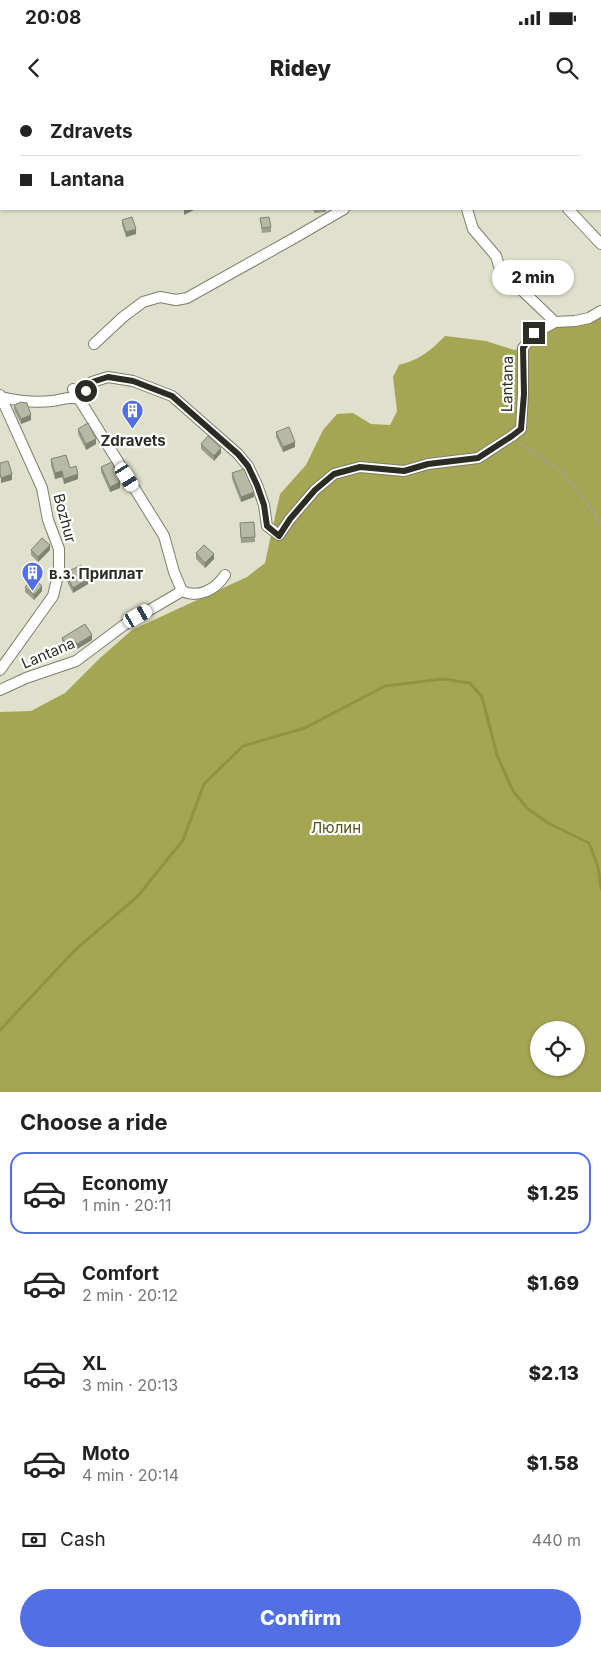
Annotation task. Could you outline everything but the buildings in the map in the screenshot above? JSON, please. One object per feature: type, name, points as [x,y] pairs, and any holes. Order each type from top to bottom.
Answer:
[{"type":"street","points":[[94,344],[123,317],[143,302],[160,297],[176,300],[187,298],[342,210]]},
{"type":"street","points":[[467,210],[473,229],[496,256],[499,266],[555,322],[582,320],[601,311]]},
{"type":"street","points":[[569,210],[601,244]]},
{"type":"street","name":"Lantana","points":[[79,399],[92,382],[108,377],[133,381],[172,396],[238,454],[248,466],[262,498],[267,526],[279,536],[290,519],[315,490],[334,474],[360,467],[404,471],[428,464],[478,458],[512,436],[521,429],[524,394],[523,348],[534,333],[555,322]]},
{"type":"street","points":[[72,389],[164,536],[174,572],[182,591],[189,594],[209,590],[220,582],[225,574]]},
{"type":"street","points":[[0,396],[26,402],[52,401],[71,397],[79,399]]},
{"type":"street","name":"Bozhur","points":[[0,396],[42,488],[48,520],[59,549],[59,571],[52,596],[21,643],[0,670]]},
{"type":"street","points":[[515,441],[521,429]]},
{"type":"street","name":"Lantana","points":[[0,690],[26,678],[76,661],[124,625],[182,591]]},
{"type":"path","points":[[515,441],[561,471],[601,524]]},
{"type":"green space","name":"Люлин","points":[[601,313],[601,1092],[0,1092],[0,712],[31,711],[65,693],[132,630],[247,577],[265,563],[280,494],[306,465],[323,430],[337,414],[353,413],[371,424],[390,425],[397,411],[393,377],[399,365],[425,354],[445,336],[486,341],[514,350],[523,348],[551,325]]},
{"type":"waterway","points":[[0,1030],[75,950],[138,896],[183,840],[204,784],[243,746],[305,728],[385,686],[443,679],[470,683],[482,697],[497,755],[513,791],[527,808],[548,823],[589,843],[598,867],[601,889]]},
{"type":"place","name":"Zdravets","points":[[133,430]]},
{"type":"place","name":"в.з. Приплат","points":[[33,592]]},
{"type":"route","points":[[86,391],[92,382],[108,377],[133,381],[172,396],[190,414],[238,454],[248,466],[264,505],[267,526],[279,536],[290,519],[315,490],[334,474],[360,467],[404,471],[428,464],[478,458],[521,429],[524,394],[522,374],[523,348],[534,333]]}]
